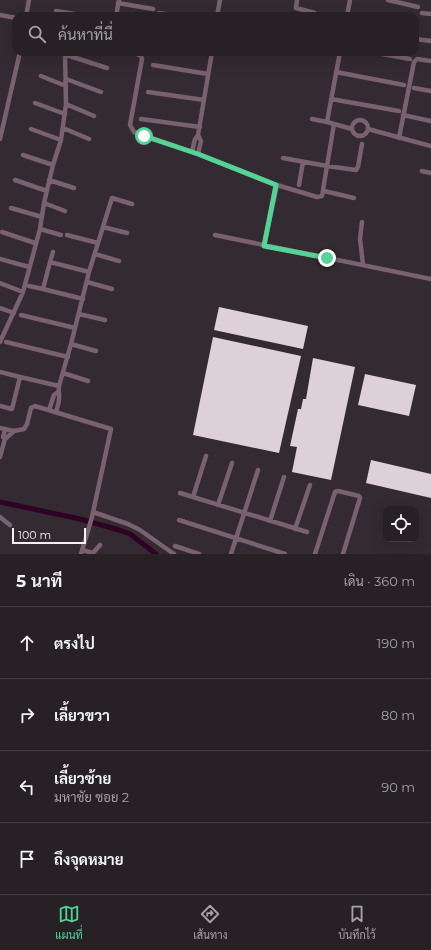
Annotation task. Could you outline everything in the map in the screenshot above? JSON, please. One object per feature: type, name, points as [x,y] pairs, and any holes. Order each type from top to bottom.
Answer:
[{"type":"street","points":[[27,12],[29,0]]},
{"type":"street","points":[[218,12],[220,0]]},
{"type":"street","points":[[298,0],[296,8],[311,12]]},
{"type":"street","points":[[348,12],[350,0]]},
{"type":"street","points":[[388,0],[418,7]]},
{"type":"street","points":[[117,12],[119,1],[153,9]]},
{"type":"street","points":[[56,11],[62,12]]},
{"type":"street","points":[[422,12],[431,14]]},
{"type":"street","points":[[0,15],[12,17]]},
{"type":"street","points":[[419,39],[431,41]]},
{"type":"street","points":[[0,139],[19,56]]},
{"type":"street","points":[[0,342],[2,334],[14,313],[23,292],[40,229],[53,164],[61,140],[66,104],[66,56]]},
{"type":"street","points":[[74,56],[107,68]]},
{"type":"street","points":[[141,56],[142,59],[131,121],[131,129],[134,132],[198,154],[276,185],[322,196],[334,124]]},
{"type":"street","points":[[192,152],[200,127],[211,56]]},
{"type":"street","points":[[327,122],[339,56]]},
{"type":"street","points":[[393,56],[410,59]]},
{"type":"street","points":[[399,138],[415,60],[431,61]]},
{"type":"street","points":[[153,65],[208,74]]},
{"type":"street","points":[[336,72],[404,85]]},
{"type":"street","points":[[41,76],[66,86]]},
{"type":"street","points":[[66,79],[101,92]]},
{"type":"street","points":[[414,88],[431,91]]},
{"type":"street","points":[[148,92],[204,100]]},
{"type":"street","points":[[331,99],[399,111]]},
{"type":"street","points":[[35,103],[65,114]]},
{"type":"street","points":[[66,104],[94,116]]},
{"type":"street","points":[[403,115],[431,121]]},
{"type":"street","points":[[141,119],[200,127]]},
{"type":"street","points":[[312,119],[352,129],[354,134],[362,136],[366,134],[368,129]]},
{"type":"street","points":[[352,129],[354,124],[361,121],[366,124],[368,129],[431,146]]},
{"type":"street","points":[[63,128],[89,139]]},
{"type":"street","points":[[31,129],[61,140]]},
{"type":"street","points":[[198,135],[201,141],[198,154]]},
{"type":"street","points":[[283,158],[356,170],[358,168],[362,144]]},
{"type":"street","points":[[23,155],[53,164]]},
{"type":"street","points":[[299,185],[303,162]]},
{"type":"street","points":[[422,171],[431,172]]},
{"type":"street","points":[[15,180],[47,190]]},
{"type":"street","points":[[49,180],[74,188]]},
{"type":"street","points":[[264,246],[276,185]]},
{"type":"street","points":[[324,191],[354,198]]},
{"type":"street","points":[[56,412],[59,386],[72,344],[89,272],[112,198],[132,204]]},
{"type":"street","points":[[44,204],[65,211]]},
{"type":"street","points":[[11,208],[42,217]]},
{"type":"street","points":[[362,222],[360,239],[363,264]]},
{"type":"street","points":[[103,227],[127,233]]},
{"type":"street","points":[[40,229],[98,243]]},
{"type":"street","points":[[2,232],[35,243]]},
{"type":"street","points":[[215,235],[431,279]]},
{"type":"street","points":[[43,290],[53,252]]},
{"type":"street","points":[[95,254],[120,261]]},
{"type":"street","points":[[0,259],[29,267]]},
{"type":"street","points":[[50,262],[89,272]]},
{"type":"street","points":[[87,282],[112,289]]},
{"type":"street","points":[[0,283],[23,292]]},
{"type":"street","points":[[29,286],[83,299]]},
{"type":"street","points":[[0,308],[14,313]]},
{"type":"street","points":[[79,314],[105,320]]},
{"type":"street","points":[[21,315],[75,328]]},
{"type":"street","points":[[6,342],[68,357]]},
{"type":"street","points":[[72,344],[96,351]]},
{"type":"street","points":[[0,372],[59,386]]},
{"type":"street","points":[[63,373],[88,381]]},
{"type":"street","points":[[0,406],[12,409],[20,377]]},
{"type":"street","points":[[49,410],[54,395],[58,392]]},
{"type":"street","points":[[0,457],[5,440],[14,432],[24,429],[27,424],[31,408],[35,406],[111,429],[90,523],[81,552],[93,553],[100,545]]},
{"type":"street","points":[[5,440],[2,429],[14,432]]},
{"type":"street","points":[[193,497],[206,456]]},
{"type":"street","points":[[218,505],[232,463]]},
{"type":"street","points":[[231,554],[258,470]]},
{"type":"street","points":[[270,521],[284,477]]},
{"type":"street","points":[[295,529],[310,485]]},
{"type":"street","points":[[315,554],[335,492],[338,491],[360,498],[343,554]]},
{"type":"street","points":[[180,493],[307,532]]},
{"type":"street","points":[[92,514],[128,524],[140,530],[174,554]]},
{"type":"street","points":[[0,517],[10,525]]},
{"type":"street","points":[[179,520],[285,554]]},
{"type":"street","points":[[176,546],[199,554]]},
{"type":"building","points":[[219,307],[308,326],[303,349],[214,330]]},
{"type":"building","points":[[213,337],[301,356],[279,453],[193,435]]},
{"type":"building","points":[[313,358],[355,367],[331,480],[292,472],[297,447],[290,446],[298,409],[301,409],[303,399],[306,399]]},
{"type":"building","points":[[365,374],[416,385],[409,416],[358,405]]},
{"type":"building","points":[[371,460],[431,474],[431,498],[366,483]]},
{"type":"waterway","points":[[0,502],[80,519],[119,530],[130,534],[156,554]]},
{"type":"route","points":[[144,136],[198,154],[276,185],[264,246],[327,258]]}]
